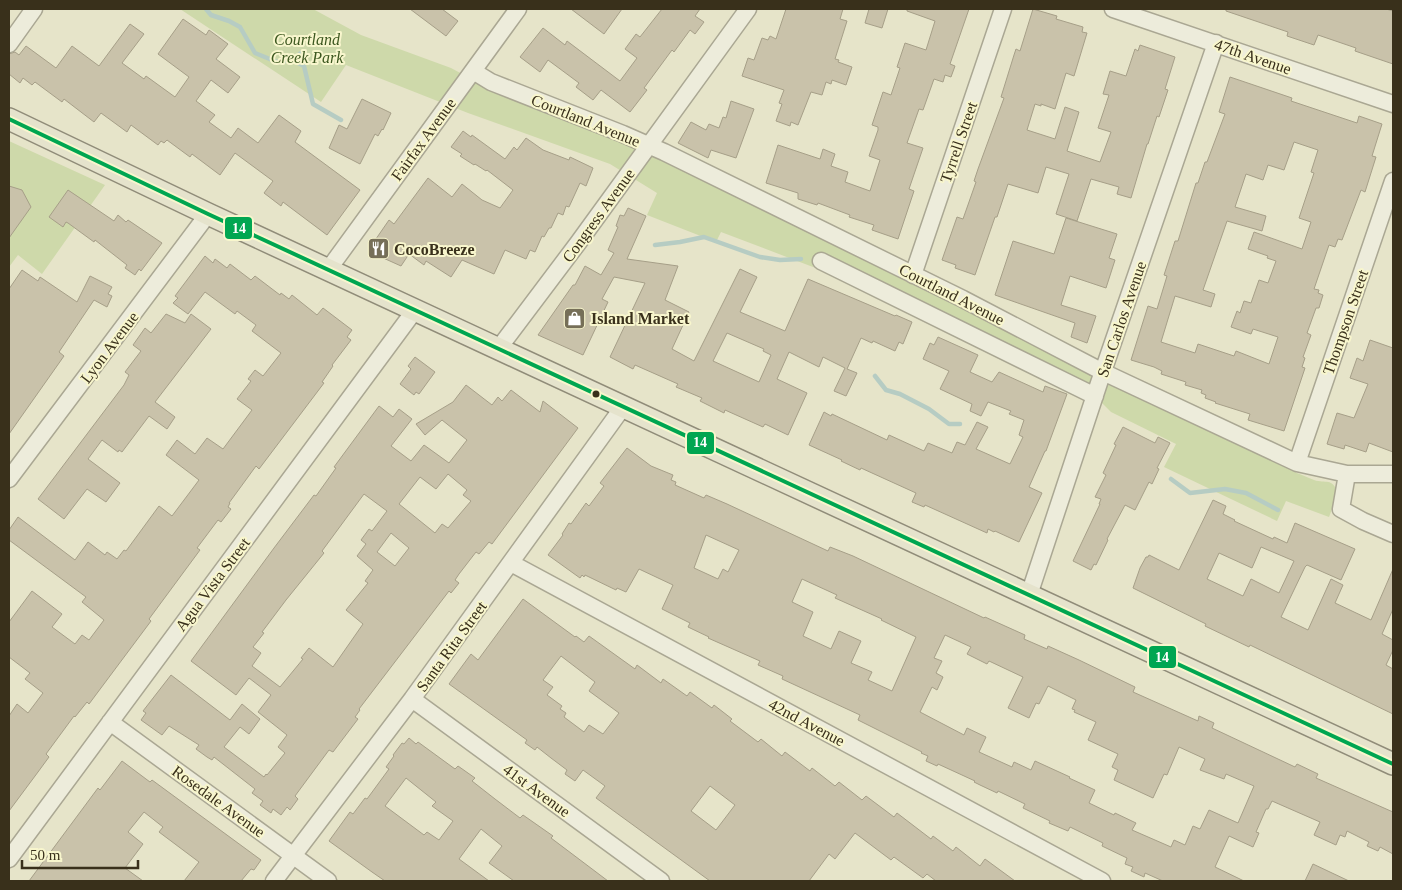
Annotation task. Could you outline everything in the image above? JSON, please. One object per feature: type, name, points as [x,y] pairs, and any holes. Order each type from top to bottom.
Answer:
[{"type":"main road","points":[[9,119],[328,270],[1393,764]]},
{"type":"street","points":[[9,44],[34,9]]},
{"type":"street","name":"Fairfax Avenue","points":[[328,270],[518,9]]},
{"type":"street","name":"Congress Avenue","points":[[499,348],[584,236],[748,9]]},
{"type":"street","name":"Tyrrell Street","points":[[913,275],[1003,9]]},
{"type":"street","name":"47th Avenue","points":[[1113,9],[1393,104]]},
{"type":"street","name":"San Carlos Avenue","points":[[1029,595],[1216,43]]},
{"type":"street","name":"Courtland Avenue","points":[[473,72],[491,82],[648,145],[744,190],[1103,372],[1297,462],[1347,474],[1393,474]]},
{"type":"street","name":"Thompson Street","points":[[1297,462],[1393,181]]},
{"type":"street","name":"Lyon Avenue","points":[[9,479],[208,214]]},
{"type":"street","name":"Courtland Avenue","points":[[821,261],[1095,396]]},
{"type":"street","name":"Agua Vista Street","points":[[9,859],[415,310]]},
{"type":"street","name":"Santa Rita Street","points":[[274,881],[412,699],[623,407]]},
{"type":"street","points":[[1347,474],[1341,508],[1363,521],[1393,534]]},
{"type":"street","name":"42nd Avenue","points":[[511,563],[1102,881]]},
{"type":"street","name":"41st Avenue","points":[[412,699],[661,881]]},
{"type":"street","name":"Rosedale Avenue","points":[[110,722],[328,881]]},
{"type":"green space","name":"Courtland Creek Park","points":[[180,9],[313,9],[361,35],[451,68],[492,90],[539,106],[664,159],[1297,473],[1314,480],[1331,483],[1338,493],[1329,517],[1286,501],[1277,521],[1164,467],[1176,444],[1111,412],[1081,382],[819,255],[813,267],[721,232],[716,242],[647,215],[657,193],[610,164],[468,113],[346,65],[321,102]]},
{"type":"green space","points":[[9,141],[105,185],[42,274],[18,255],[9,267]]},
{"type":"building","points":[[410,9],[442,9],[458,21],[446,36]]},
{"type":"building","points":[[571,9],[622,9],[604,34]]},
{"type":"building","points":[[662,9],[700,9],[695,16],[704,22],[695,34],[690,30],[674,52],[672,50],[644,88],[647,90],[630,112],[601,90],[593,100],[576,87],[579,83],[548,60],[540,72],[520,57],[543,28],[565,45],[567,41],[620,81],[637,58],[625,49],[636,34],[640,37]]},
{"type":"building","points":[[786,9],[843,9],[840,19],[847,21],[835,59],[852,67],[846,85],[832,80],[831,84],[826,82],[822,95],[811,92],[798,125],[791,122],[790,126],[776,121],[782,104],[779,103],[784,90],[742,76],[748,58],[754,60],[762,38],[768,40],[770,36],[776,39]]},
{"type":"building","points":[[869,9],[888,9],[882,28],[865,23]]},
{"type":"building","points":[[907,9],[969,9],[950,64],[955,66],[951,77],[945,75],[943,82],[934,79],[923,110],[919,109],[907,143],[923,148],[909,189],[914,191],[898,239],[872,230],[874,225],[849,217],[850,215],[818,203],[817,205],[798,199],[798,193],[766,183],[778,145],[820,159],[823,149],[835,154],[831,166],[848,172],[845,182],[870,191],[880,160],[869,156],[878,130],[878,127],[872,125],[883,92],[891,95],[900,68],[897,67],[905,43],[926,50],[935,21],[907,11]]},
{"type":"building","points":[[1033,9],[1057,16],[1056,19],[1083,27],[1082,32],[1087,33],[1074,76],[1066,73],[1055,109],[1035,104],[1027,130],[1055,139],[1065,107],[1079,112],[1067,151],[1100,162],[1111,132],[1098,128],[1109,95],[1103,94],[1110,71],[1126,76],[1135,49],[1138,51],[1140,45],[1175,57],[1165,89],[1168,90],[1147,144],[1131,198],[1117,194],[1119,187],[1091,179],[1077,221],[1056,214],[1069,174],[1046,167],[1038,193],[1008,184],[975,275],[955,268],[956,265],[942,260],[957,217],[963,219],[976,182],[974,181],[978,169],[1004,98],[1001,97],[1016,49],[1020,51]]},
{"type":"building","points":[[1226,9],[1386,9],[1393,11],[1393,64],[1355,51],[1356,48],[1318,35],[1314,45],[1287,36],[1288,32],[1226,11]]},
{"type":"building","points":[[183,19],[206,35],[209,30],[228,44],[216,59],[240,77],[228,93],[211,80],[196,101],[215,115],[209,122],[231,138],[238,128],[258,143],[279,115],[301,131],[295,142],[360,190],[327,235],[283,202],[281,206],[264,193],[273,181],[235,153],[220,175],[192,154],[190,157],[167,140],[164,143],[161,141],[158,145],[131,125],[127,132],[101,113],[94,122],[64,99],[62,102],[35,82],[32,85],[23,78],[20,83],[9,74],[9,54],[15,52],[19,55],[26,46],[56,68],[72,46],[99,66],[130,24],[144,34],[122,63],[144,79],[146,76],[175,97],[189,77],[158,54]]},
{"type":"building","points":[[1230,77],[1292,98],[1291,101],[1357,123],[1359,116],[1382,124],[1372,156],[1376,157],[1365,192],[1361,190],[1342,240],[1338,239],[1335,247],[1329,245],[1314,289],[1319,290],[1318,293],[1323,295],[1307,333],[1311,335],[1303,357],[1305,358],[1302,367],[1305,368],[1284,431],[1248,420],[1250,414],[1215,403],[1205,398],[1206,395],[1201,393],[1202,390],[1185,385],[1186,382],[1161,374],[1162,371],[1154,367],[1131,360],[1148,306],[1157,309],[1167,276],[1164,275],[1175,241],[1178,241],[1196,183],[1198,183],[1205,162],[1207,162],[1225,114],[1219,112]],"holes":[[[1294,142],[1318,150],[1311,172],[1314,173],[1299,218],[1311,222],[1302,249],[1254,232],[1248,249],[1276,261],[1268,283],[1259,280],[1251,303],[1244,301],[1240,313],[1237,311],[1231,327],[1251,334],[1253,329],[1278,337],[1269,364],[1236,351],[1234,356],[1198,344],[1195,353],[1161,342],[1175,296],[1211,307],[1215,294],[1203,290],[1227,221],[1262,231],[1266,216],[1235,207],[1246,174],[1263,180],[1268,165],[1284,170]]]},
{"type":"building","points":[[362,99],[391,113],[383,130],[378,136],[375,134],[360,164],[329,148],[339,125],[347,129]]},
{"type":"building","points":[[731,101],[754,109],[736,158],[711,150],[708,158],[678,143],[691,122],[706,130],[709,124],[719,128],[723,117],[726,118]]},
{"type":"building","points":[[463,131],[471,137],[472,135],[505,159],[514,147],[517,150],[526,138],[543,150],[569,160],[570,157],[593,168],[586,186],[580,183],[569,207],[566,206],[563,215],[558,213],[551,228],[549,228],[544,237],[542,236],[535,252],[530,250],[526,259],[505,250],[494,274],[462,260],[451,277],[426,261],[424,265],[409,254],[401,266],[369,249],[389,220],[394,224],[428,178],[452,197],[462,184],[482,200],[500,208],[513,190],[487,170],[474,165],[460,156],[462,154],[451,147]]},
{"type":"building","points":[[9,186],[22,190],[31,207],[9,238]]},
{"type":"building","points":[[68,190],[114,221],[118,215],[126,222],[128,220],[162,243],[141,271],[139,269],[135,275],[125,268],[127,265],[95,240],[94,242],[66,222],[63,227],[49,217]]},
{"type":"building","points":[[628,208],[646,216],[627,259],[678,266],[665,300],[689,312],[672,349],[694,361],[740,269],[757,277],[740,312],[785,331],[808,279],[912,322],[903,344],[899,342],[895,351],[861,338],[847,369],[857,373],[846,396],[834,391],[845,368],[823,357],[819,367],[789,352],[777,379],[807,393],[788,435],[765,424],[763,427],[725,410],[724,413],[700,401],[702,398],[676,387],[678,384],[635,365],[633,369],[610,357],[645,283],[614,277],[602,299],[608,302],[583,355],[538,335],[573,285],[575,285],[585,266],[601,275],[614,253],[608,250],[618,227],[616,226],[620,215],[624,216]],"holes":[[[727,333],[764,349],[763,351],[771,355],[759,382],[713,361]]]},
{"type":"building","points":[[1066,218],[1117,234],[1109,258],[1115,260],[1106,288],[1070,276],[1061,305],[1096,316],[1087,343],[1071,337],[1075,323],[995,295],[1013,241],[1054,254]]},
{"type":"building","points":[[205,256],[213,263],[215,259],[227,268],[230,264],[251,280],[255,276],[280,295],[281,293],[289,299],[292,295],[317,315],[323,308],[352,330],[347,337],[351,340],[332,365],[322,382],[324,383],[259,469],[256,466],[229,503],[228,507],[231,509],[221,522],[218,520],[197,548],[200,550],[149,619],[151,621],[89,704],[87,702],[74,716],[46,754],[49,757],[9,811],[9,716],[17,704],[28,713],[43,693],[25,679],[30,673],[9,657],[9,622],[32,591],[62,614],[52,627],[75,644],[82,635],[89,640],[104,620],[82,602],[86,597],[9,540],[9,530],[18,517],[75,560],[88,542],[105,555],[107,552],[117,559],[124,550],[126,551],[159,506],[172,516],[199,480],[166,455],[177,440],[195,454],[207,438],[223,449],[252,410],[237,399],[251,381],[248,379],[255,370],[263,376],[281,353],[252,331],[256,325],[237,311],[235,314],[205,292],[188,314],[173,303],[178,298],[175,296]]},
{"type":"building","points":[[22,270],[38,281],[40,277],[77,302],[90,276],[112,287],[108,294],[112,296],[107,307],[94,300],[59,352],[64,356],[9,434],[9,289]]},
{"type":"building","points":[[166,314],[185,323],[191,314],[211,329],[155,402],[175,417],[167,429],[149,416],[122,452],[119,450],[118,452],[102,440],[88,459],[120,483],[106,502],[87,489],[64,519],[38,499],[124,385],[129,375],[125,372],[141,351],[133,345],[145,328],[151,333]]},
{"type":"building","points":[[938,337],[978,355],[970,372],[992,382],[999,372],[1043,392],[1045,386],[1067,394],[1046,451],[1029,487],[1042,493],[1019,542],[988,529],[987,533],[925,505],[924,507],[912,502],[916,493],[861,468],[860,470],[809,445],[824,412],[887,440],[889,435],[924,451],[928,443],[952,453],[957,442],[965,445],[977,422],[988,427],[976,449],[1010,464],[1023,437],[1019,435],[1024,420],[1009,414],[1011,411],[988,402],[981,416],[970,411],[972,404],[940,389],[949,371],[923,359],[930,343],[934,345]]},
{"type":"building","points":[[1370,340],[1393,348],[1393,452],[1369,443],[1366,452],[1345,445],[1344,449],[1327,444],[1337,413],[1354,418],[1368,384],[1350,378],[1357,358],[1363,361]]},
{"type":"building","points":[[415,357],[435,372],[419,394],[416,392],[414,395],[400,384],[411,369],[408,366]]},
{"type":"building","points":[[466,385],[492,405],[498,397],[502,401],[511,390],[540,412],[543,401],[578,428],[492,544],[489,542],[479,554],[476,552],[459,574],[455,580],[459,583],[451,593],[449,591],[359,709],[355,717],[358,719],[333,752],[329,750],[295,796],[298,799],[290,810],[287,807],[281,815],[273,809],[271,813],[260,805],[263,801],[252,793],[255,789],[214,757],[212,760],[196,749],[199,745],[169,726],[162,735],[141,720],[146,713],[143,711],[171,675],[230,720],[242,704],[260,719],[249,734],[240,727],[224,747],[264,777],[267,775],[285,753],[278,747],[287,735],[258,712],[271,695],[249,678],[236,695],[191,661],[314,495],[316,496],[336,468],[334,467],[379,406],[393,417],[399,409],[412,419],[391,446],[411,461],[424,445],[449,463],[467,440],[442,420],[425,435],[416,424],[453,402]],"holes":[[[448,474],[467,490],[463,495],[471,501],[448,528],[442,524],[435,533],[399,504],[420,477],[436,489]],[[364,494],[387,511],[372,531],[369,529],[361,540],[366,544],[357,556],[373,570],[365,581],[368,583],[346,610],[363,624],[333,667],[309,648],[301,658],[303,659],[280,687],[252,666],[261,653],[253,647],[286,600],[324,553],[322,551]],[[391,533],[409,548],[395,566],[377,552]]]},
{"type":"building","points":[[1123,427],[1155,443],[1158,437],[1170,443],[1157,468],[1159,469],[1152,484],[1149,482],[1135,510],[1125,505],[1096,565],[1094,564],[1091,570],[1073,561],[1100,504],[1101,499],[1095,497],[1106,475],[1103,473],[1116,445],[1114,444]]},
{"type":"building","points":[[627,448],[651,466],[673,475],[671,480],[676,482],[675,485],[704,498],[706,495],[727,504],[828,551],[830,547],[853,556],[984,618],[1025,635],[1024,639],[1047,649],[1048,646],[1135,687],[1133,692],[1198,721],[1199,716],[1214,723],[1212,728],[1295,767],[1297,764],[1318,774],[1316,778],[1393,812],[1393,854],[1380,847],[1378,851],[1367,846],[1369,842],[1347,831],[1345,837],[1340,835],[1336,845],[1314,835],[1320,822],[1272,801],[1268,809],[1266,809],[1256,832],[1259,833],[1253,847],[1229,836],[1215,867],[1244,881],[1163,881],[1145,873],[1144,877],[1131,871],[1133,867],[1125,864],[1127,858],[1102,846],[1103,843],[1070,827],[1068,831],[1049,823],[1050,821],[1023,808],[1025,804],[998,791],[997,793],[938,764],[937,766],[926,761],[928,756],[922,752],[858,720],[860,715],[782,679],[783,676],[758,665],[760,661],[688,627],[690,623],[662,609],[673,585],[639,569],[626,592],[617,588],[616,590],[585,575],[584,577],[582,575],[580,578],[548,555],[563,535],[569,523],[571,524],[586,503],[589,506],[604,486],[600,483]],"holes":[[[706,535],[739,550],[728,572],[723,569],[718,579],[694,568]],[[802,579],[837,595],[835,598],[916,637],[892,691],[868,680],[872,672],[851,663],[861,641],[839,631],[831,649],[803,636],[813,612],[792,602]],[[945,635],[971,647],[967,654],[987,664],[989,661],[1023,677],[1008,708],[1029,718],[1036,703],[1039,704],[1048,686],[1076,700],[1072,709],[1075,710],[1074,712],[1096,722],[1088,740],[1118,754],[1112,767],[1118,770],[1114,780],[1153,798],[1164,774],[1167,775],[1179,747],[1205,759],[1200,770],[1224,779],[1226,774],[1254,786],[1238,823],[1209,810],[1200,829],[1193,826],[1185,845],[1174,840],[1171,847],[1132,830],[1136,823],[1089,803],[1095,790],[1070,777],[1035,761],[1031,770],[1014,762],[1012,767],[979,752],[986,737],[967,728],[964,735],[920,712],[932,687],[937,690],[943,677],[936,673],[942,661],[934,658]]]},
{"type":"building","points":[[1213,500],[1226,506],[1223,514],[1273,539],[1274,537],[1287,543],[1295,523],[1355,549],[1341,580],[1307,565],[1305,567],[1281,617],[1308,630],[1331,579],[1343,585],[1335,603],[1371,620],[1393,569],[1393,609],[1382,634],[1393,640],[1393,650],[1386,665],[1393,669],[1393,714],[1250,645],[1249,647],[1205,626],[1206,624],[1133,588],[1140,568],[1149,555],[1179,570]],"holes":[[[1261,547],[1294,561],[1279,593],[1251,579],[1243,596],[1207,579],[1219,553],[1252,568]]]},
{"type":"building","points":[[523,599],[584,642],[589,636],[635,669],[637,665],[661,683],[663,679],[687,696],[690,692],[712,708],[714,705],[732,719],[730,721],[758,742],[761,739],[782,756],[785,752],[810,771],[812,768],[835,786],[839,782],[862,800],[866,796],[894,817],[897,813],[931,839],[933,836],[953,851],[956,847],[980,866],[985,859],[1015,881],[936,881],[927,874],[923,878],[894,857],[891,860],[855,833],[835,859],[829,854],[809,881],[710,881],[596,798],[605,786],[583,770],[575,781],[565,774],[567,770],[537,747],[535,750],[525,743],[527,740],[449,684],[471,654],[478,660]],"holes":[[[561,656],[595,682],[589,691],[619,713],[603,734],[589,725],[584,732],[564,717],[566,713],[560,709],[562,706],[547,695],[553,687],[543,680]],[[710,786],[735,805],[716,830],[691,811]]]},
{"type":"building","points":[[409,738],[416,744],[418,742],[455,769],[458,766],[475,778],[472,781],[495,799],[520,818],[523,815],[553,836],[551,838],[608,881],[514,881],[489,863],[502,846],[481,829],[459,859],[489,881],[385,881],[329,841],[350,812],[353,814],[365,798],[367,799],[389,769],[386,767],[393,755],[402,743],[404,744]],"holes":[[[406,778],[436,802],[432,806],[453,821],[439,840],[427,832],[424,835],[385,806]]]},
{"type":"building","points":[[122,761],[150,782],[152,780],[261,860],[254,870],[251,869],[241,881],[184,881],[199,862],[159,832],[163,827],[144,812],[128,832],[143,844],[125,868],[143,881],[29,881],[98,788],[100,790]]},
{"type":"building","points":[[1313,864],[1349,881],[1305,881]]},
{"type":"waterway","points":[[206,9],[211,15],[240,27],[255,53],[277,62],[292,60],[304,66],[313,104],[341,120]]},
{"type":"waterway","points":[[292,60],[301,53]]},
{"type":"waterway","points":[[655,245],[704,237],[760,257],[780,260],[801,259]]},
{"type":"waterway","points":[[875,376],[886,390],[900,394],[929,409],[949,424],[960,424]]},
{"type":"waterway","points":[[1171,479],[1190,493],[1225,489],[1246,493],[1278,510]]},
{"type":"transit line","name":"14","points":[[9,119],[208,214],[1393,764]]},
{"type":"place","name":"CocoBreeze","points":[[378,249]]},
{"type":"place","name":"Island Market","points":[[575,318]]}]
